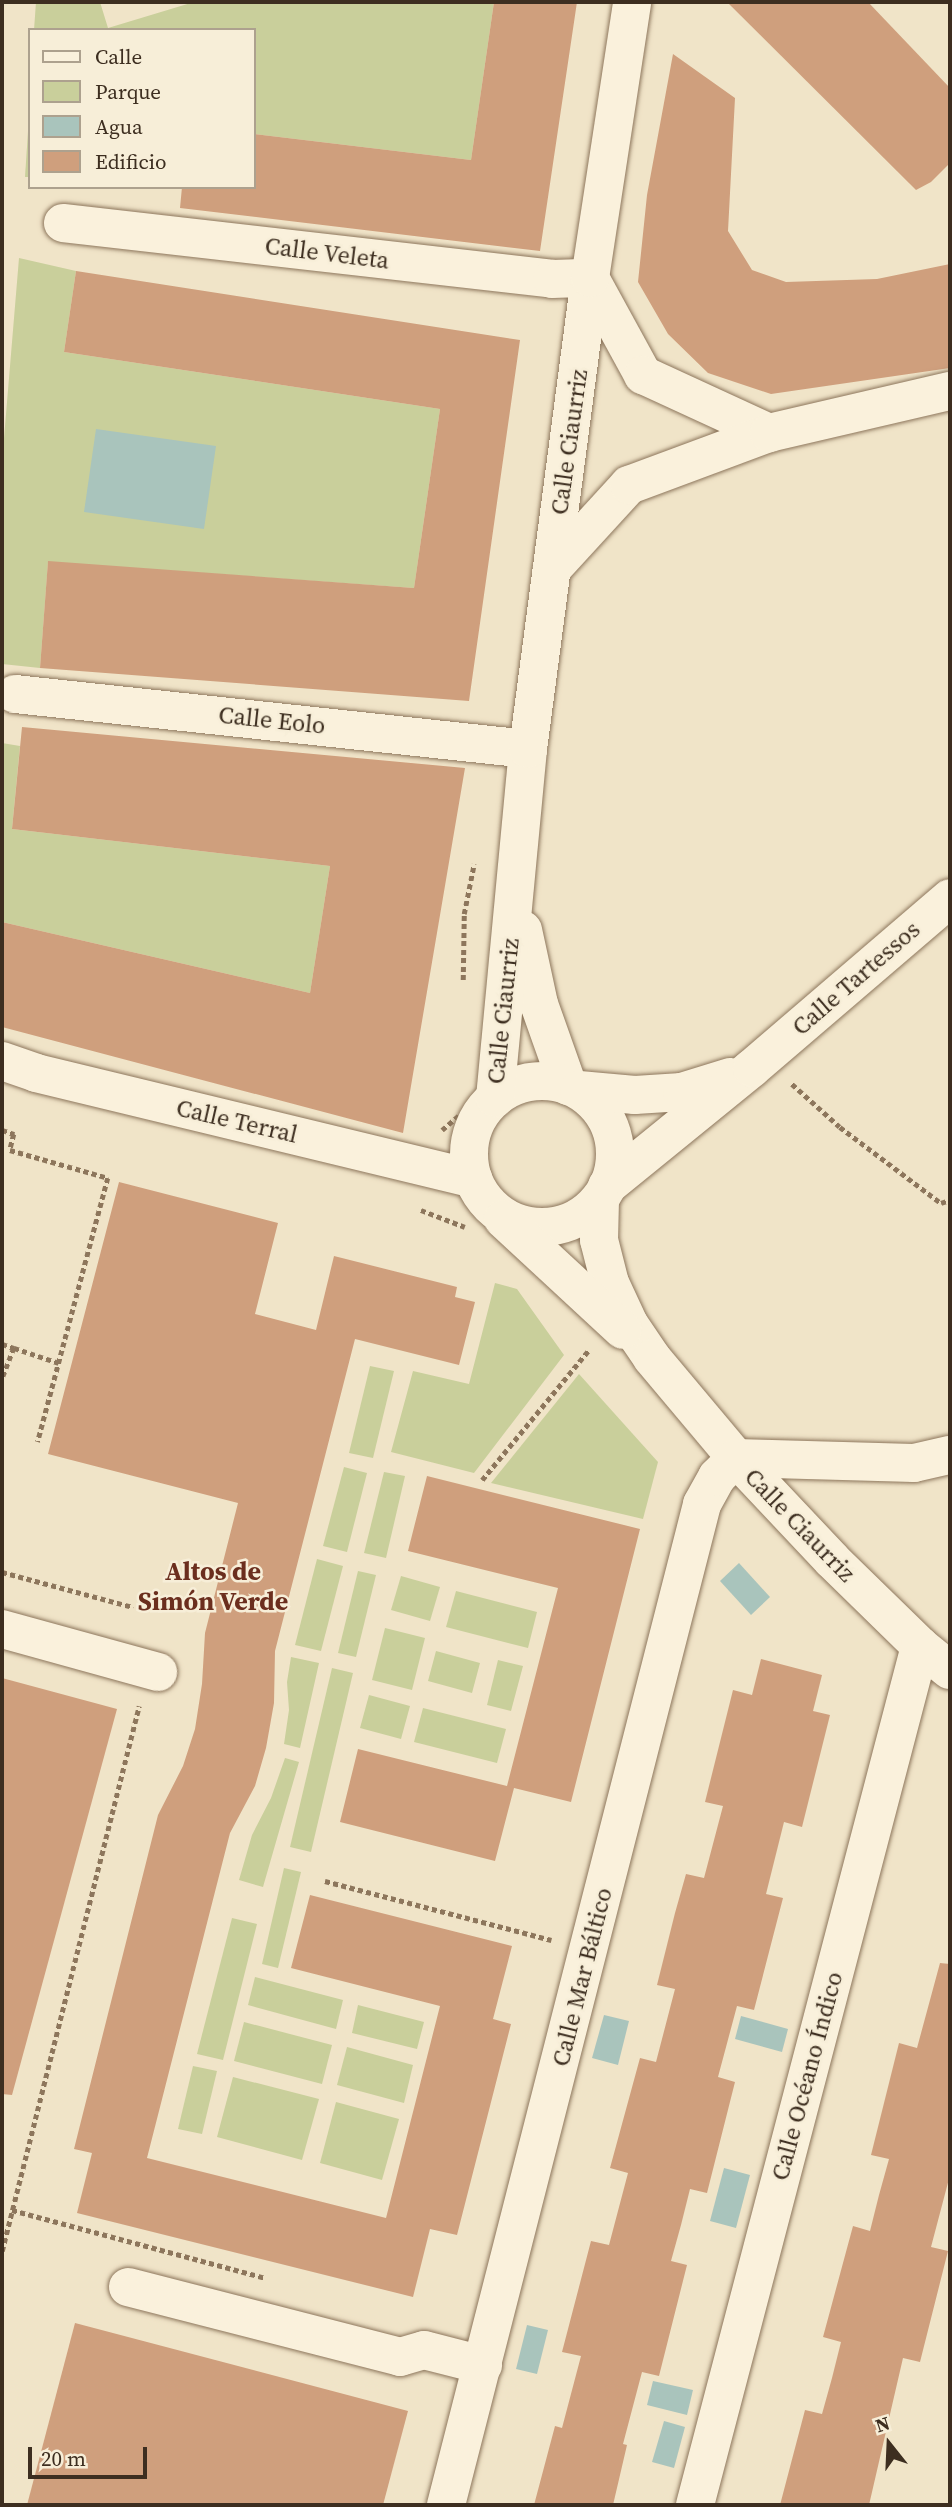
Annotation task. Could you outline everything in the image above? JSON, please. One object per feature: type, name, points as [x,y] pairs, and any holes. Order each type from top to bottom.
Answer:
[{"type":"street","name":"Calle Ciaurriz","points":[[495,1098],[528,749],[590,278],[632,2]]},
{"type":"street","name":"Calle Veleta","points":[[63,223],[552,279],[590,278]]},
{"type":"street","points":[[590,278],[643,375],[769,433]]},
{"type":"street","points":[[552,569],[629,485],[769,433],[950,391]]},
{"type":"street","name":"Calle Eolo","points":[[15,694],[528,749]]},
{"type":"street","name":"Calle Ciaurriz","points":[[515,883],[539,1004],[573,1088]]},
{"type":"street","name":"Calle Tartessos","points":[[603,1193],[950,898]]},
{"type":"street","name":"Calle Tartessos","points":[[573,1088],[635,1095],[682,1092],[718,1083],[763,1058]]},
{"type":"street","name":"Calle Terral","points":[[2,1061],[480,1206]]},
{"type":"street","points":[[531,1081],[557,1082],[573,1088],[600,1108],[609,1123],[616,1151],[613,1174],[603,1193],[579,1217],[561,1225],[540,1227],[515,1222],[480,1206],[469,1144],[477,1121],[495,1098],[531,1081]]},
{"type":"street","name":"Calle Ciaurriz","points":[[603,1193],[599,1240],[610,1283],[629,1324],[661,1369],[736,1458],[832,1560],[920,1646],[950,1670]]},
{"type":"street","name":"Calle Ciaurriz","points":[[480,1206],[661,1369]]},
{"type":"street","points":[[736,1458],[914,1463],[950,1455]]},
{"type":"street","name":"Calle Mar Báltico","points":[[446,2505],[702,1504],[717,1477],[736,1458]]},
{"type":"street","points":[[2,1629],[150,1684]]},
{"type":"street","name":"Calle Océano Índico","points":[[695,2505],[920,1646]]},
{"type":"street","points":[[128,2287],[400,2357],[424,2350],[483,2365]]},
{"type":"path","points":[[763,1058],[840,1127],[941,1203],[950,1200]]},
{"type":"path","points":[[2,1129],[14,1134],[10,1150],[108,1178],[38,1442]]},
{"type":"path","points":[[411,1207],[480,1206]]},
{"type":"path","points":[[2,1344],[59,1363]]},
{"type":"path","points":[[482,1480],[592,1346]]},
{"type":"path","points":[[2,1379],[14,1348]]},
{"type":"path","points":[[2,1572],[133,1607]]},
{"type":"path","points":[[2,2251],[150,1684]]},
{"type":"path","points":[[325,1881],[589,1950]]},
{"type":"path","points":[[12,2210],[278,2281]]},
{"type":"green space","points":[[36,2],[100,2],[108,28],[34,28]]},
{"type":"green space","points":[[194,2],[494,2],[471,160],[256,134],[256,28],[108,28]]},
{"type":"green space","points":[[28,131],[28,177],[25,177]]},
{"type":"green space","points":[[19,258],[76,271],[64,352],[440,409],[414,588],[48,562],[40,668],[2,664],[2,462]]},
{"type":"green space","points":[[2,743],[20,746],[12,829],[330,866],[310,993],[2,922]]},
{"type":"green space","points":[[495,1283],[517,1289],[564,1355],[474,1473],[391,1452],[413,1371],[469,1384]]},
{"type":"green space","points":[[370,1366],[394,1371],[373,1458],[349,1453]]},
{"type":"green space","points":[[579,1374],[658,1462],[643,1519],[491,1483]]},
{"type":"green space","points":[[344,1467],[367,1473],[347,1552],[323,1546]]},
{"type":"green space","points":[[384,1472],[405,1476],[386,1558],[364,1553]]},
{"type":"green space","points":[[317,1559],[343,1566],[321,1651],[295,1645]]},
{"type":"green space","points":[[358,1571],[376,1575],[356,1657],[338,1653]]},
{"type":"green space","points":[[401,1576],[440,1587],[430,1621],[391,1610]]},
{"type":"green space","points":[[456,1591],[537,1612],[528,1648],[446,1627]]},
{"type":"green space","points":[[385,1628],[425,1638],[412,1690],[372,1680]]},
{"type":"green space","points":[[436,1651],[480,1663],[472,1693],[428,1681]]},
{"type":"green space","points":[[291,1657],[319,1663],[300,1748],[284,1744],[289,1710],[287,1682]]},
{"type":"green space","points":[[498,1660],[523,1666],[511,1711],[487,1705]]},
{"type":"green space","points":[[332,1668],[353,1673],[311,1852],[290,1847]]},
{"type":"green space","points":[[369,1695],[410,1706],[401,1739],[360,1728]]},
{"type":"green space","points":[[423,1708],[506,1729],[497,1763],[414,1742]]},
{"type":"green space","points":[[285,1758],[299,1762],[263,1887],[239,1880],[252,1835],[271,1798]]},
{"type":"green space","points":[[284,1868],[301,1872],[278,1968],[262,1964]]},
{"type":"green space","points":[[232,1918],[257,1924],[223,2060],[197,2054]]},
{"type":"green space","points":[[255,1977],[343,2000],[336,2029],[248,2005]]},
{"type":"green space","points":[[358,2005],[424,2022],[417,2049],[352,2033]]},
{"type":"green space","points":[[244,2022],[332,2045],[322,2084],[234,2061]]},
{"type":"green space","points":[[347,2047],[413,2065],[404,2103],[337,2085]]},
{"type":"green space","points":[[193,2066],[217,2071],[202,2134],[178,2129]]},
{"type":"green space","points":[[233,2077],[319,2099],[302,2160],[217,2137]]},
{"type":"green space","points":[[336,2102],[399,2119],[382,2180],[320,2163]]},
{"type":"water","points":[[96,429],[216,446],[204,529],[84,512]]},
{"type":"water","points":[[739,1563],[770,1597],[751,1615],[720,1581]]},
{"type":"water","points":[[604,2015],[629,2021],[618,2065],[592,2058]]},
{"type":"water","points":[[741,2016],[788,2029],[782,2052],[735,2039]]},
{"type":"water","points":[[724,2168],[750,2175],[736,2228],[710,2221]]},
{"type":"water","points":[[527,2325],[548,2330],[537,2374],[516,2369]]},
{"type":"water","points":[[653,2381],[693,2390],[687,2415],[647,2405]]},
{"type":"water","points":[[664,2421],[685,2427],[674,2468],[652,2462]]},
{"type":"building","points":[[494,2],[577,2],[540,251],[180,208],[182,189],[256,189],[256,134],[471,160]]},
{"type":"building","points":[[727,2],[868,2],[950,88],[950,163],[931,182],[916,190]]},
{"type":"building","points":[[673,54],[735,98],[728,231],[752,270],[786,282],[877,279],[950,264],[950,368],[771,394],[708,373],[668,334],[638,282],[647,195]]},
{"type":"building","points":[[76,271],[520,340],[469,701],[40,668],[48,561],[414,588],[440,409],[64,352]]},
{"type":"building","points":[[22,727],[465,768],[403,1133],[2,1027],[2,922],[310,993],[330,866],[12,829]]},
{"type":"building","points":[[119,1182],[278,1223],[255,1314],[316,1330],[334,1256],[457,1287],[455,1297],[475,1302],[459,1365],[355,1339],[275,1651],[274,1703],[266,1748],[255,1786],[230,1833],[147,2158],[386,2218],[440,2006],[291,1968],[310,1895],[512,1946],[493,2019],[511,2024],[457,2235],[430,2229],[413,2297],[77,2213],[92,2153],[74,2149],[158,1815],[183,1766],[195,1729],[202,1684],[205,1633],[238,1503],[48,1454]]},
{"type":"building","points":[[427,1476],[640,1529],[571,1802],[514,1788],[495,1861],[340,1822],[358,1749],[507,1786],[558,1588],[408,1551]]},
{"type":"building","points":[[761,1659],[822,1675],[813,1711],[830,1715],[802,1827],[784,1822],[766,1894],[783,1898],[754,2010],[737,2006],[718,2077],[735,2082],[707,2193],[690,2189],[671,2261],[687,2265],[659,2376],[642,2372],[623,2444],[627,2445],[613,2505],[534,2505],[555,2426],[562,2428],[581,2356],[562,2352],[591,2241],[609,2245],[628,2173],[610,2168],[640,2058],[656,2062],[675,1989],[657,1985],[675,1913],[686,1874],[704,1878],[723,1806],[705,1802],[733,1690],[752,1695]]},
{"type":"building","points":[[2,1678],[117,1709],[12,2095],[2,2094]]},
{"type":"building","points":[[940,1963],[950,1964],[950,2175],[931,2247],[948,2251],[920,2362],[903,2358],[869,2505],[780,2505],[805,2410],[822,2414],[832,2378],[841,2342],[823,2337],[853,2226],[870,2231],[889,2159],[871,2155],[899,2043],[917,2048]]},
{"type":"building","points":[[75,2323],[408,2411],[383,2505],[27,2505]]},
{"type":"district","name":"Altos de Simón Verde","points":[[213,1587]]}]
